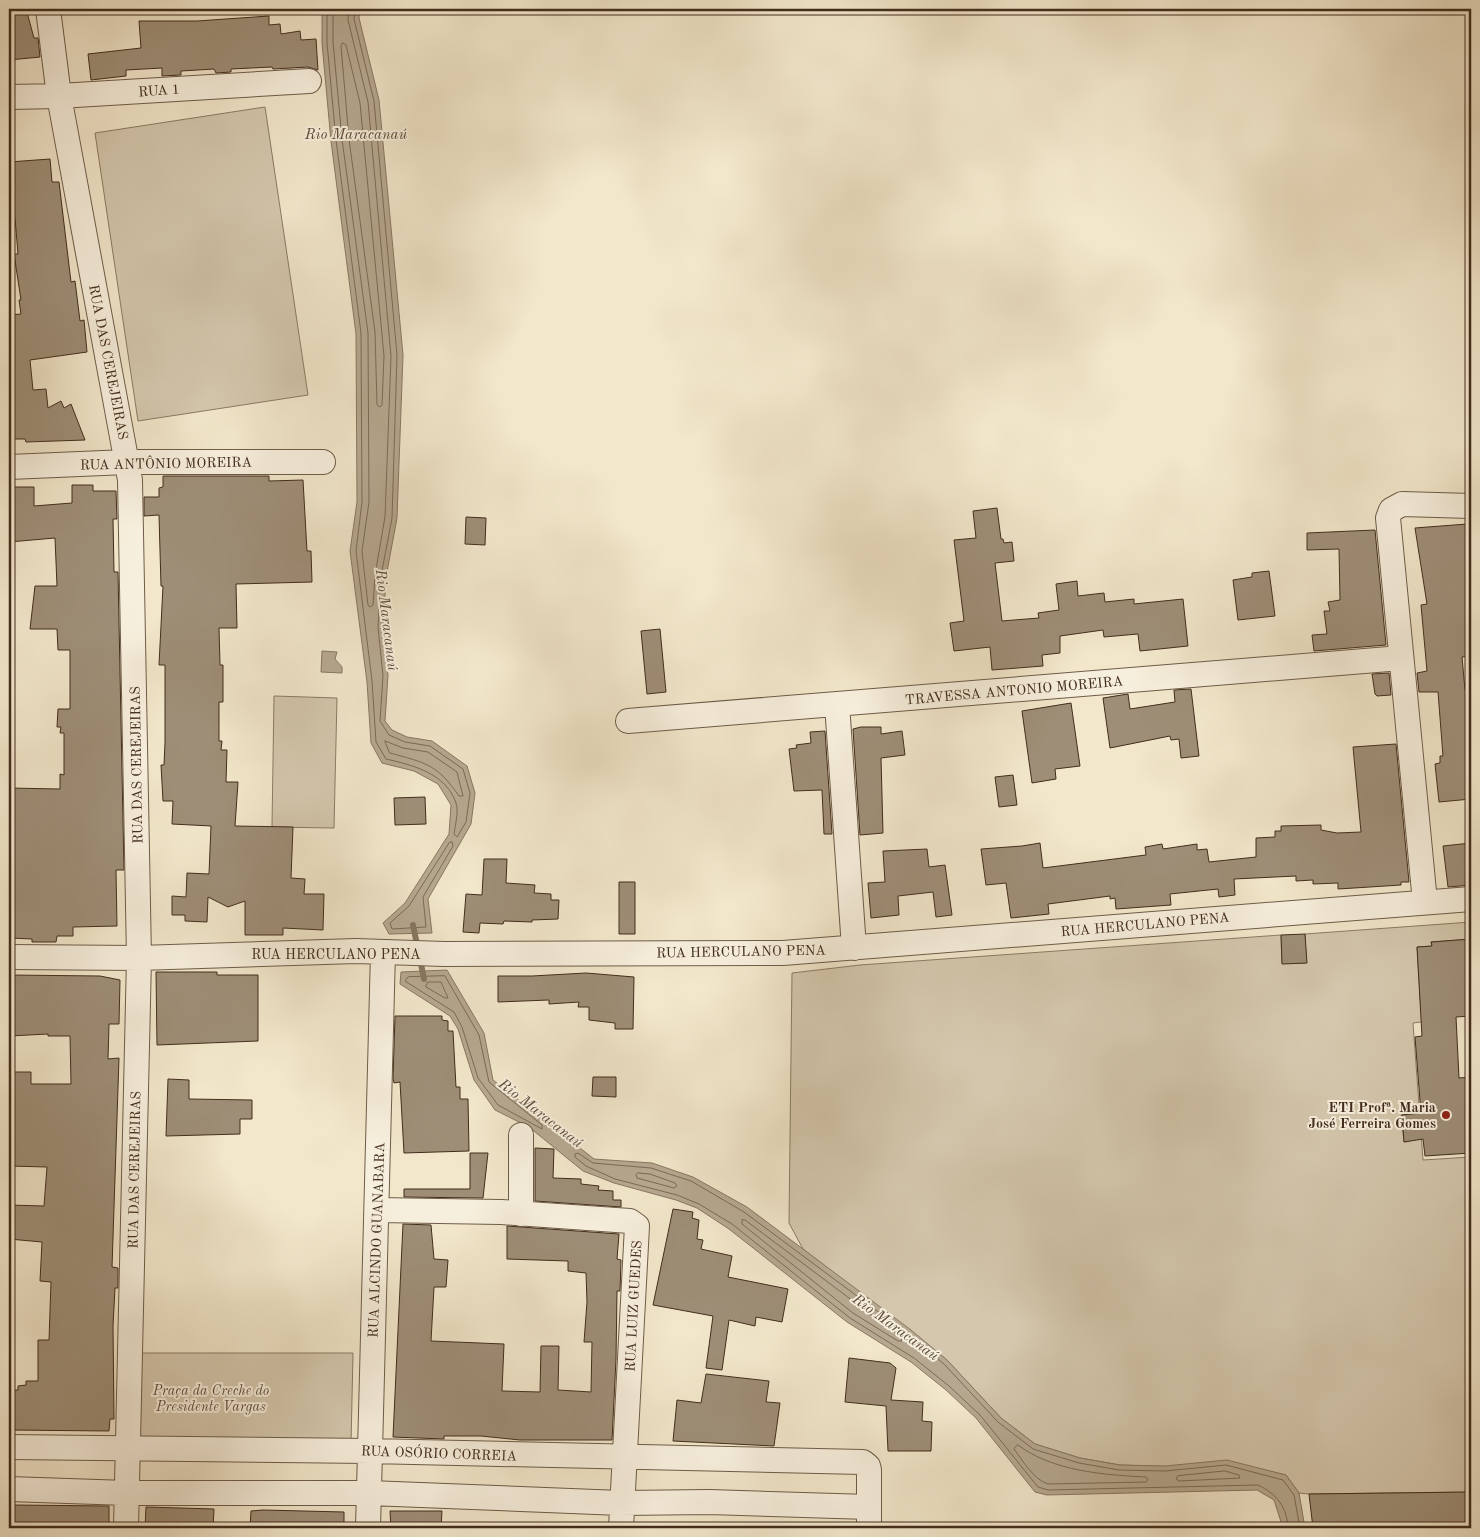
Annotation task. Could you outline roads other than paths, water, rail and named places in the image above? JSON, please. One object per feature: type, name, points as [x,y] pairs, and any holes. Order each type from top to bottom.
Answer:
[{"type":"street","name":"RUA DAS CEREJEIRAS","points":[[48,9],[59,96],[127,462],[131,500],[139,958],[126,1528]]},
{"type":"street","name":"RUA 1","points":[[9,97],[59,96],[309,80]]},
{"type":"street","name":"RUA ANTÔNIO MOREIRA","points":[[9,466],[127,462],[323,462]]},
{"type":"street","points":[[1425,902],[1388,514],[1395,507],[1402,504],[1471,506]]},
{"type":"street","name":"TRAVESSA ANTONIO MOREIRA","points":[[628,721],[1401,658]]},
{"type":"street","points":[[837,704],[854,948]]},
{"type":"street","name":"RUA HERCULANO PENA","points":[[9,957],[139,958],[389,952],[444,954],[783,953],[1471,899]]},
{"type":"street","name":"RUA ALCINDO GUANABARA","points":[[368,1528],[376,1210],[389,952]]},
{"type":"street","points":[[521,1136],[521,1214]]},
{"type":"street","name":"RUA LUIZ GUEDES","points":[[376,1210],[521,1214],[630,1221],[637,1226],[621,1528]]},
{"type":"street","name":"RUA OSÓRIO CORREIA","points":[[9,1447],[128,1450],[370,1451],[863,1462],[868,1466],[869,1518]]},
{"type":"street","points":[[9,1489],[127,1492],[368,1493],[621,1502],[709,1502],[869,1518]]},
{"type":"water","name":"Rio Maracanaú","points":[[322,9],[360,9],[359,18],[379,100],[403,355],[397,518],[386,577],[383,628],[388,675],[385,721],[392,730],[407,737],[432,741],[467,766],[475,793],[471,824],[428,899],[432,933],[389,934],[383,923],[405,903],[449,834],[451,805],[438,784],[414,771],[382,763],[371,743],[367,682],[350,551],[357,502],[356,334],[331,141],[322,43]]},
{"type":"water","points":[[322,651],[337,652],[335,659],[342,667],[342,673],[321,672]]},
{"type":"water","points":[[447,970],[484,1033],[493,1080],[594,1159],[652,1163],[693,1177],[747,1207],[911,1330],[947,1360],[1001,1418],[1035,1444],[1080,1458],[1120,1465],[1165,1466],[1227,1460],[1286,1475],[1299,1493],[1305,1528],[1283,1528],[1274,1500],[1257,1490],[1047,1495],[1035,1492],[976,1418],[946,1390],[911,1362],[847,1322],[729,1229],[697,1208],[676,1200],[614,1183],[583,1171],[529,1127],[495,1110],[474,1080],[458,1029],[450,1016],[400,984],[401,972]]},
{"type":"waterway","name":"Rio Maracanaú","points":[[413,925],[424,979]]},
{"type":"place","name":"ETI Profª. Maria José Ferreira Gomes","points":[[1446,1115]]},
{"type":"park label","name":"Praça da Creche do Presidente Vargas","points":[[211,1398]]}]
